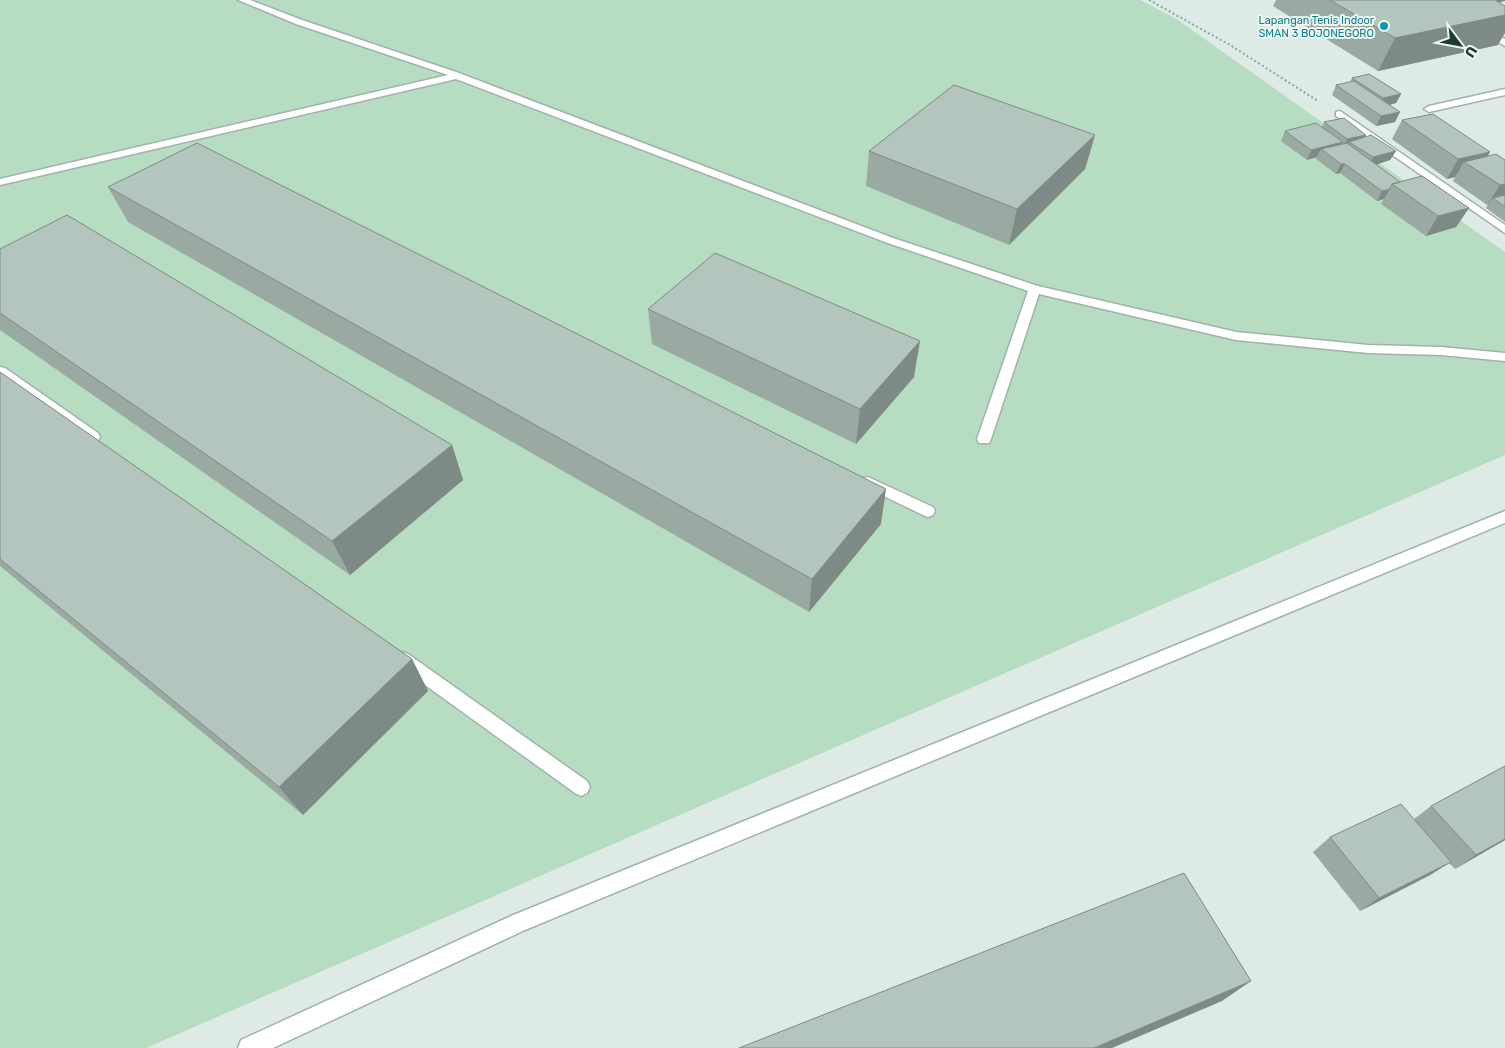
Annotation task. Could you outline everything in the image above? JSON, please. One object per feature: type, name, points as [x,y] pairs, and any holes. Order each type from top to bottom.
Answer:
[{"type":"street","points":[[242,0],[299,22],[457,76],[889,240],[1035,289],[1236,336],[1368,349],[1440,351],[1505,357]]},
{"type":"street","points":[[1473,24],[1505,43]]},
{"type":"street","points":[[0,182],[457,76]]},
{"type":"street","points":[[1429,109],[1505,92]]},
{"type":"street","points":[[1340,114],[1505,230]]},
{"type":"street","points":[[177,141],[195,150]]},
{"type":"street","points":[[984,439],[1035,289]]},
{"type":"street","points":[[0,370],[105,446]]},
{"type":"street","points":[[856,476],[928,511]]},
{"type":"street","points":[[249,1048],[518,923],[1505,517]]},
{"type":"street","points":[[388,648],[581,788]]},
{"type":"path","points":[[1149,0],[1230,46],[1340,114]]},
{"type":"green space","points":[[0,0],[1140,0],[1175,18],[1505,252],[1505,455],[146,1048],[0,1048]]},
{"type":"building","points":[[1330,0],[1495,0],[1505,6],[1505,15],[1395,38]]},
{"type":"building","points":[[1369,74],[1401,94],[1383,98],[1352,78]]},
{"type":"building","points":[[1354,81],[1400,112],[1381,116],[1336,85]]},
{"type":"building","points":[[954,85],[1095,135],[1017,209],[869,151]]},
{"type":"building","points":[[1433,114],[1490,152],[1458,159],[1402,120]]},
{"type":"building","points":[[1344,118],[1366,135],[1347,139],[1324,122]]},
{"type":"building","points":[[1316,123],[1343,142],[1311,150],[1285,131]]},
{"type":"building","points":[[1371,135],[1396,151],[1373,157],[1349,142]]},
{"type":"building","points":[[197,143],[886,489],[812,579],[108,187]]},
{"type":"building","points":[[1347,143],[1400,182],[1392,184],[1390,189],[1382,191],[1321,149]]},
{"type":"building","points":[[1496,154],[1505,160],[1505,184],[1500,185],[1464,162]]},
{"type":"building","points":[[1422,176],[1469,208],[1438,216],[1392,184]]},
{"type":"building","points":[[1505,195],[1505,207],[1493,198]]},
{"type":"building","points":[[67,215],[452,445],[332,541],[0,313],[0,249]]},
{"type":"building","points":[[715,253],[920,341],[860,409],[648,309]]},
{"type":"building","points":[[0,372],[412,659],[279,787],[0,559]]},
{"type":"building","points":[[1505,766],[1505,839],[1476,855],[1431,806]]},
{"type":"building","points":[[1401,804],[1451,862],[1379,898],[1330,837]]},
{"type":"building","points":[[1184,873],[1251,981],[1094,1048],[739,1048]]},
{"type":"place","name":"Lapangan Tenis Indoor SMAN 3 BOJONEGORO","points":[[1384,26]]}]
